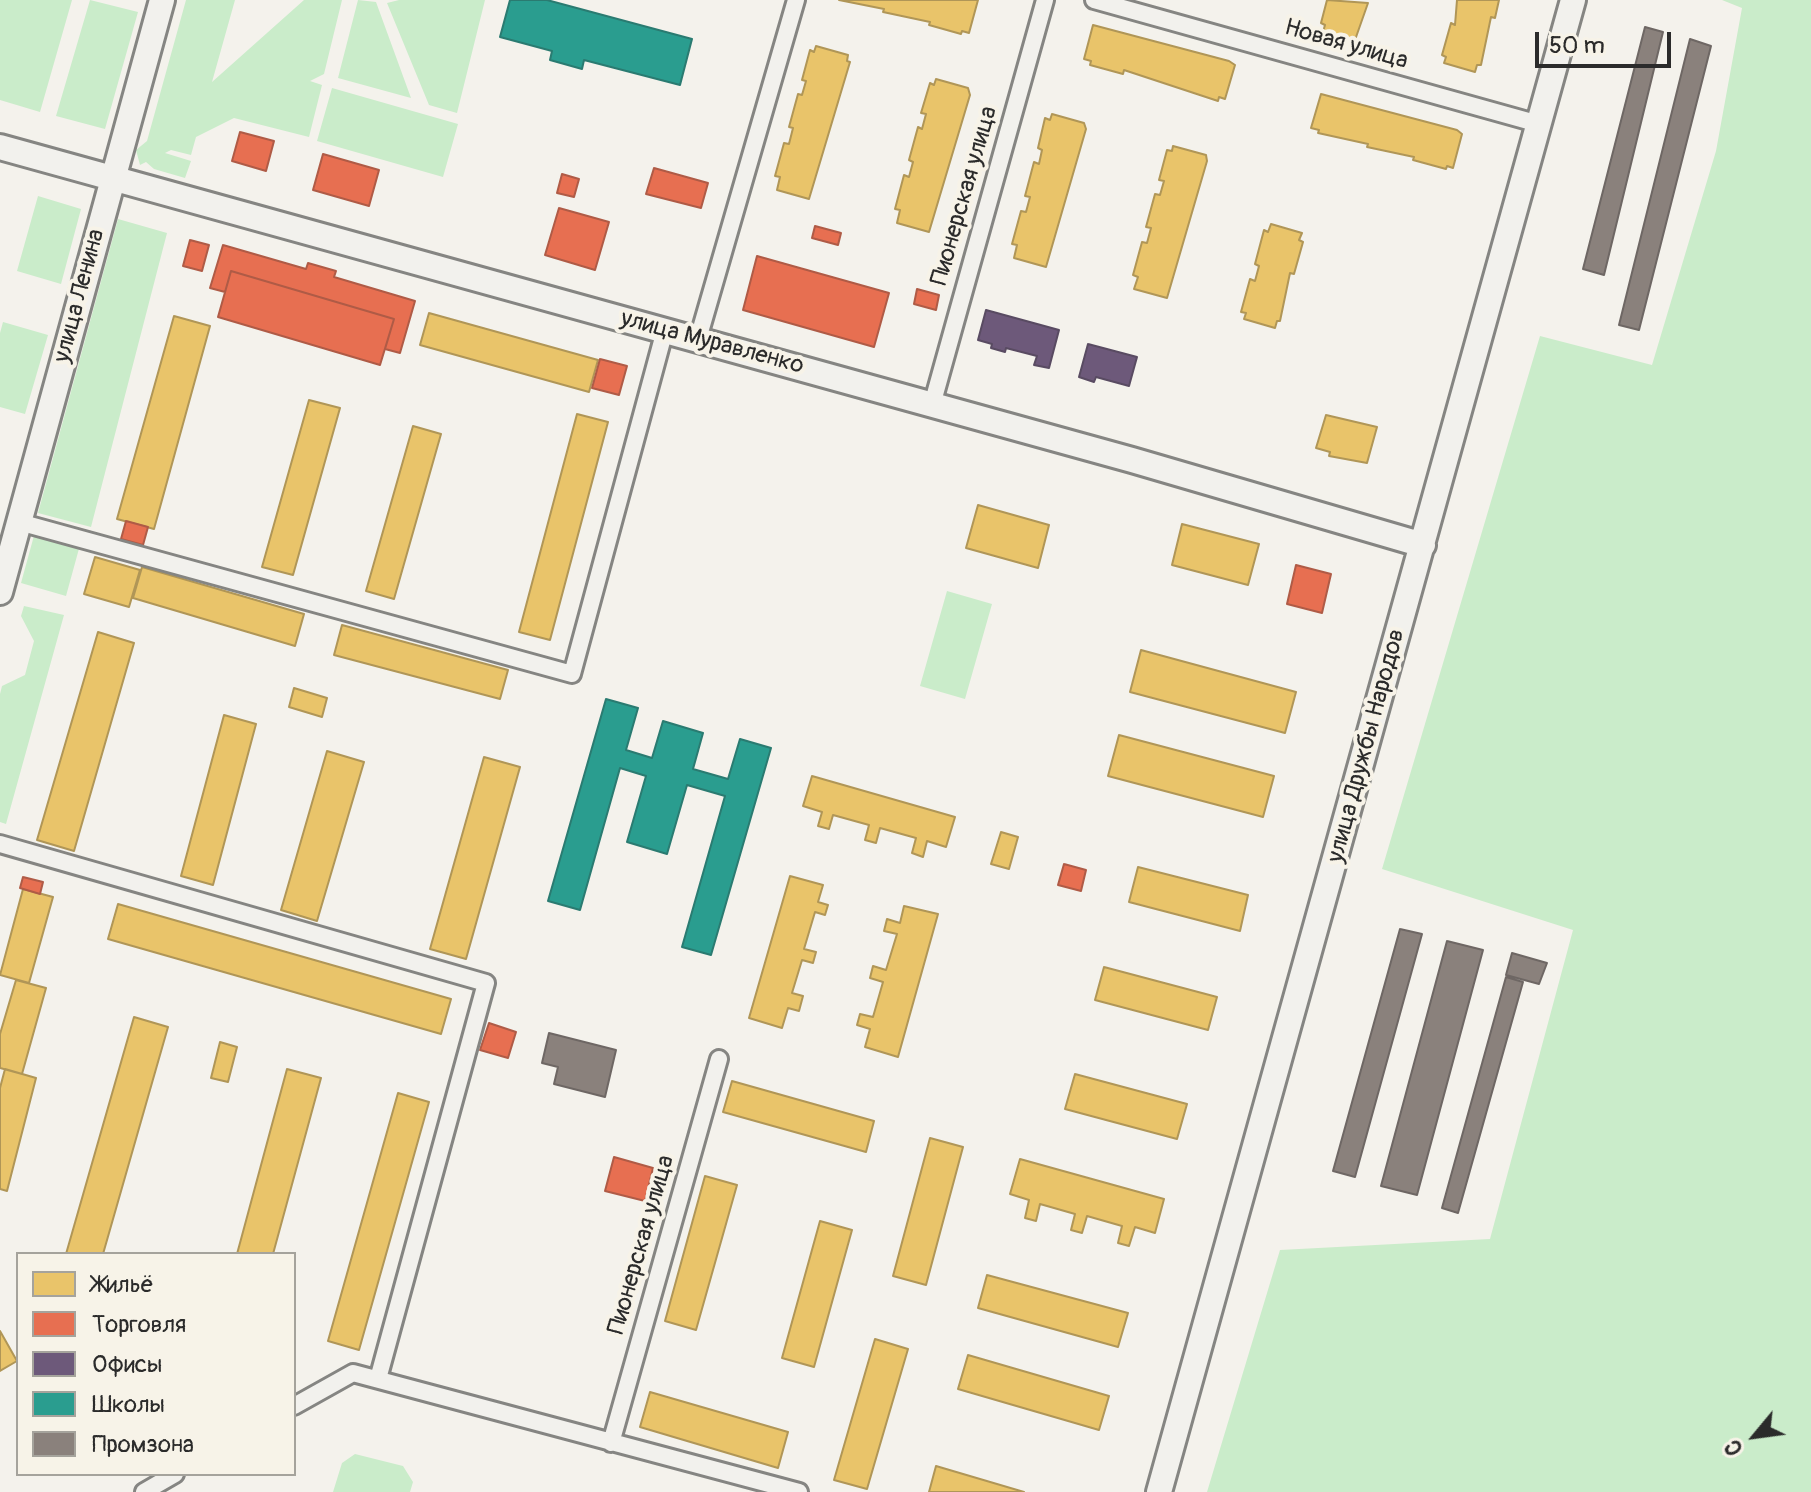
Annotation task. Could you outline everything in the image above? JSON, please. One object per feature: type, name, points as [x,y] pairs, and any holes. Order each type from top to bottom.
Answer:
[{"type":"street","name":"улица Ленина","points":[[0,592],[162,0]]},
{"type":"street","points":[[698,339],[796,0]]},
{"type":"street","name":"Пионерская улица","points":[[932,405],[1045,0]]},
{"type":"street","name":"Новая улица","points":[[1094,0],[1539,124]]},
{"type":"street","name":"улица Дружбы Народов","points":[[1159,1492],[1573,0]]},
{"type":"street","name":"улица Муравленко","points":[[0,147],[698,339],[1423,545]]},
{"type":"street","points":[[19,522],[572,674],[665,330]]},
{"type":"street","points":[[0,844],[486,983],[378,1379]]},
{"type":"street","name":"Пионерская улица","points":[[611,1443],[719,1059]]},
{"type":"street","points":[[296,1405],[353,1373],[799,1492]]},
{"type":"street","points":[[144,1492],[172,1476]]},
{"type":"green space","points":[[0,0],[72,0],[40,112],[0,100]]},
{"type":"green space","points":[[90,0],[138,12],[105,129],[56,116]]},
{"type":"green space","points":[[186,0],[235,0],[212,82],[304,0],[342,0],[324,74],[310,81],[322,85],[309,137],[234,118],[196,137],[191,155],[171,150],[165,153],[191,161],[185,178],[154,169],[146,162],[140,165],[136,150],[147,141]]},
{"type":"green space","points":[[358,0],[376,2],[411,98],[338,78]]},
{"type":"green space","points":[[399,0],[485,0],[457,113],[429,105],[387,3]]},
{"type":"green space","points":[[1722,0],[1811,0],[1811,1492],[1207,1492],[1280,1250],[1490,1239],[1573,930],[1382,869],[1540,336],[1652,365],[1716,151],[1742,8]]},
{"type":"green space","points":[[332,88],[458,124],[443,177],[317,141]]},
{"type":"green space","points":[[38,196],[81,209],[61,284],[17,271]]},
{"type":"green space","points":[[118,219],[167,233],[91,527],[38,513]]},
{"type":"green space","points":[[3,322],[48,335],[25,414],[0,407],[0,333]]},
{"type":"green space","points":[[35,532],[80,545],[66,596],[21,583]]},
{"type":"green space","points":[[947,591],[992,604],[965,699],[920,686]]},
{"type":"green space","points":[[24,606],[64,615],[6,824],[0,822],[0,694],[2,686],[25,675],[34,641],[21,616]]},
{"type":"green space","points":[[355,1454],[403,1466],[413,1482],[410,1492],[333,1492],[342,1463]]},
{"type":"building: Жильё","points":[[839,0],[978,0],[969,33],[962,31],[961,34],[929,25],[930,22],[883,12],[884,9]]},
{"type":"building: Жильё","points":[[1327,0],[1368,3],[1355,40],[1323,32],[1325,25],[1321,23]]},
{"type":"building: Жильё","points":[[1457,0],[1499,0],[1495,18],[1491,17],[1481,65],[1477,65],[1475,72],[1444,63],[1446,57],[1442,55],[1451,23],[1455,25]]},
{"type":"building: Жильё","points":[[1093,25],[1229,61],[1235,65],[1225,99],[1219,97],[1218,101],[1124,70],[1123,74],[1090,65],[1091,61],[1084,59]]},
{"type":"building: Жильё","points":[[816,46],[848,55],[847,61],[850,62],[809,199],[777,190],[780,177],[775,176],[784,143],[789,144],[793,128],[789,127],[798,94],[802,95],[806,81],[802,80],[810,50],[814,52]]},
{"type":"building: Жильё","points":[[936,79],[968,88],[970,95],[929,232],[897,223],[900,210],[895,209],[904,175],[909,177],[913,162],[909,160],[918,127],[922,129],[926,114],[921,113],[930,83],[934,85]]},
{"type":"building: Жильё","points":[[1321,94],[1457,130],[1462,134],[1453,168],[1447,166],[1446,169],[1413,160],[1414,157],[1367,147],[1368,144],[1318,133],[1319,130],[1311,128]]},
{"type":"building: Жильё","points":[[1052,114],[1084,123],[1086,129],[1046,267],[1014,258],[1017,245],[1012,244],[1021,211],[1026,212],[1030,197],[1025,196],[1034,162],[1039,164],[1042,150],[1038,148],[1045,118],[1050,120]]},
{"type":"building: Жильё","points":[[1173,146],[1206,155],[1207,161],[1167,298],[1134,289],[1138,277],[1133,275],[1142,242],[1147,243],[1151,228],[1146,227],[1155,194],[1160,195],[1164,181],[1159,180],[1167,150],[1172,151]]},
{"type":"building: Жильё","points":[[1271,224],[1302,233],[1299,240],[1303,242],[1294,274],[1290,273],[1280,321],[1277,321],[1275,328],[1244,319],[1246,313],[1241,312],[1250,279],[1255,281],[1259,266],[1255,264],[1264,230],[1268,232]]},
{"type":"building: Жильё","points":[[429,313],[598,360],[589,392],[420,345]]},
{"type":"building: Жильё","points":[[174,316],[210,326],[154,529],[117,519]]},
{"type":"building: Жильё","points":[[309,400],[340,408],[293,575],[262,567]]},
{"type":"building: Жильё","points":[[577,414],[608,422],[550,640],[519,632]]},
{"type":"building: Жильё","points":[[1326,415],[1377,427],[1367,463],[1329,456],[1330,452],[1316,448]]},
{"type":"building: Жильё","points":[[413,426],[441,434],[394,599],[366,591]]},
{"type":"building: Жильё","points":[[978,505],[1049,525],[1038,568],[966,548]]},
{"type":"building: Жильё","points":[[1182,524],[1259,544],[1248,585],[1172,565]]},
{"type":"building: Жильё","points":[[95,557],[140,570],[129,607],[84,594]]},
{"type":"building: Жильё","points":[[142,567],[304,614],[295,646],[133,598]]},
{"type":"building: Жильё","points":[[342,625],[508,670],[500,699],[334,655]]},
{"type":"building: Жильё","points":[[98,632],[134,643],[74,851],[37,840]]},
{"type":"building: Жильё","points":[[1141,650],[1296,692],[1285,733],[1130,692]]},
{"type":"building: Жильё","points":[[294,688],[327,698],[322,717],[289,707]]},
{"type":"building: Жильё","points":[[224,715],[256,724],[213,885],[181,876]]},
{"type":"building: Жильё","points":[[1119,735],[1274,776],[1263,817],[1108,776]]},
{"type":"building: Жильё","points":[[327,751],[364,762],[317,921],[281,910]]},
{"type":"building: Жильё","points":[[484,757],[520,767],[466,959],[430,949]]},
{"type":"building: Жильё","points":[[812,776],[955,817],[946,847],[927,841],[923,857],[912,853],[916,838],[880,828],[876,843],[865,840],[869,825],[833,815],[829,829],[818,826],[822,812],[803,806]]},
{"type":"building: Жильё","points":[[1001,832],[1018,837],[1009,869],[991,864]]},
{"type":"building: Жильё","points":[[1138,867],[1248,895],[1240,931],[1129,902]]},
{"type":"building: Жильё","points":[[790,876],[823,885],[818,902],[828,905],[825,915],[815,912],[804,949],[816,952],[813,963],[802,960],[792,993],[803,996],[799,1011],[788,1008],[782,1028],[749,1018]]},
{"type":"building: Жильё","points":[[23,889],[53,897],[29,983],[0,975]]},
{"type":"building: Жильё","points":[[118,904],[451,999],[441,1034],[108,939]]},
{"type":"building: Жильё","points":[[904,906],[938,914],[898,1057],[865,1047],[870,1029],[857,1025],[860,1014],[873,1017],[883,982],[870,978],[873,966],[886,970],[897,934],[884,931],[887,919],[900,923]]},
{"type":"building: Жильё","points":[[1104,967],[1217,997],[1208,1030],[1095,1000]]},
{"type":"building: Жильё","points":[[16,980],[46,988],[22,1074],[0,1068],[0,1034]]},
{"type":"building: Жильё","points":[[134,1017],[168,1027],[104,1252],[67,1252]]},
{"type":"building: Жильё","points":[[220,1042],[237,1047],[228,1082],[211,1078]]},
{"type":"building: Жильё","points":[[5,1069],[36,1078],[7,1191],[0,1189],[0,1088]]},
{"type":"building: Жильё","points":[[287,1069],[321,1078],[274,1252],[238,1252]]},
{"type":"building: Жильё","points":[[1075,1074],[1187,1104],[1177,1139],[1065,1109]]},
{"type":"building: Жильё","points":[[732,1081],[874,1121],[866,1152],[723,1112]]},
{"type":"building: Жильё","points":[[398,1093],[429,1102],[359,1350],[328,1341]]},
{"type":"building: Жильё","points":[[930,1138],[963,1147],[926,1285],[893,1276]]},
{"type":"building: Жильё","points":[[1020,1159],[1164,1199],[1155,1233],[1135,1227],[1129,1246],[1118,1243],[1122,1226],[1087,1216],[1082,1233],[1071,1230],[1075,1214],[1040,1204],[1036,1221],[1025,1218],[1029,1200],[1010,1194]]},
{"type":"building: Жильё","points":[[705,1176],[737,1185],[696,1330],[665,1321]]},
{"type":"building: Жильё","points":[[820,1221],[852,1230],[814,1367],[782,1358]]},
{"type":"building: Жильё","points":[[987,1275],[1128,1313],[1118,1347],[978,1308]]},
{"type":"building: Жильё","points":[[0,1331],[16,1362],[0,1371]]},
{"type":"building: Жильё","points":[[875,1339],[908,1349],[867,1489],[834,1480]]},
{"type":"building: Жильё","points":[[968,1355],[1109,1396],[1099,1430],[958,1389]]},
{"type":"building: Жильё","points":[[650,1392],[788,1432],[778,1468],[640,1427]]},
{"type":"building: Жильё","points":[[936,1466],[1024,1492],[929,1492]]},
{"type":"building: Торговля","points":[[240,132],[274,141],[266,171],[232,161]]},
{"type":"building: Торговля","points":[[323,154],[379,170],[369,206],[313,190]]},
{"type":"building: Торговля","points":[[654,168],[708,183],[701,208],[646,194]]},
{"type":"building: Торговля","points":[[562,174],[579,179],[574,197],[557,193]]},
{"type":"building: Торговля","points":[[559,208],[609,222],[595,270],[545,255]]},
{"type":"building: Торговля","points":[[815,226],[841,233],[838,245],[812,238]]},
{"type":"building: Торговля","points":[[190,240],[209,245],[202,271],[183,266]]},
{"type":"building: Торговля","points":[[223,245],[306,269],[308,263],[336,271],[334,277],[415,301],[400,353],[385,349],[394,319],[231,271],[225,292],[210,288]]},
{"type":"building: Торговля","points":[[757,256],[889,293],[874,347],[743,310]]},
{"type":"building: Торговля","points":[[231,271],[394,319],[380,365],[218,317]]},
{"type":"building: Торговля","points":[[917,289],[939,295],[936,310],[914,304]]},
{"type":"building: Торговля","points":[[600,359],[627,366],[619,395],[592,388]]},
{"type":"building: Торговля","points":[[126,521],[148,527],[143,545],[121,539]]},
{"type":"building: Торговля","points":[[1296,565],[1331,574],[1322,613],[1287,604]]},
{"type":"building: Торговля","points":[[1064,864],[1086,870],[1081,891],[1058,885]]},
{"type":"building: Торговля","points":[[23,877],[43,882],[40,894],[20,888]]},
{"type":"building: Торговля","points":[[489,1023],[516,1032],[508,1058],[480,1050]]},
{"type":"building: Торговля","points":[[614,1157],[653,1168],[645,1201],[605,1191]]},
{"type":"building: Офисы","points":[[986,310],[1059,330],[1049,368],[1034,365],[1037,356],[1006,348],[1005,352],[978,340]]},
{"type":"building: Офисы","points":[[1088,344],[1137,357],[1129,386],[1096,377],[1094,382],[1079,377]]},
{"type":"building: Школы","points":[[510,0],[547,0],[692,39],[680,85],[584,60],[582,69],[550,60],[552,51],[500,37]]},
{"type":"building: Школы","points":[[606,699],[638,708],[626,750],[652,758],[663,721],[703,733],[693,769],[728,779],[740,739],[771,748],[711,955],[682,947],[725,796],[687,785],[667,854],[627,842],[646,776],[620,768],[580,910],[548,901]]},
{"type":"building: Промзона","points":[[1645,27],[1663,32],[1604,275],[1583,269]]},
{"type":"building: Промзона","points":[[1690,39],[1711,46],[1639,330],[1619,325]]},
{"type":"building: Промзона","points":[[1400,929],[1422,934],[1355,1177],[1333,1171]]},
{"type":"building: Промзона","points":[[1447,941],[1483,950],[1417,1195],[1381,1186]]},
{"type":"building: Промзона","points":[[1512,953],[1547,963],[1539,984],[1506,975]]},
{"type":"building: Промзона","points":[[1506,977],[1523,982],[1458,1213],[1442,1208]]},
{"type":"building: Промзона","points":[[549,1033],[616,1050],[605,1097],[554,1084],[558,1067],[542,1063]]}]
